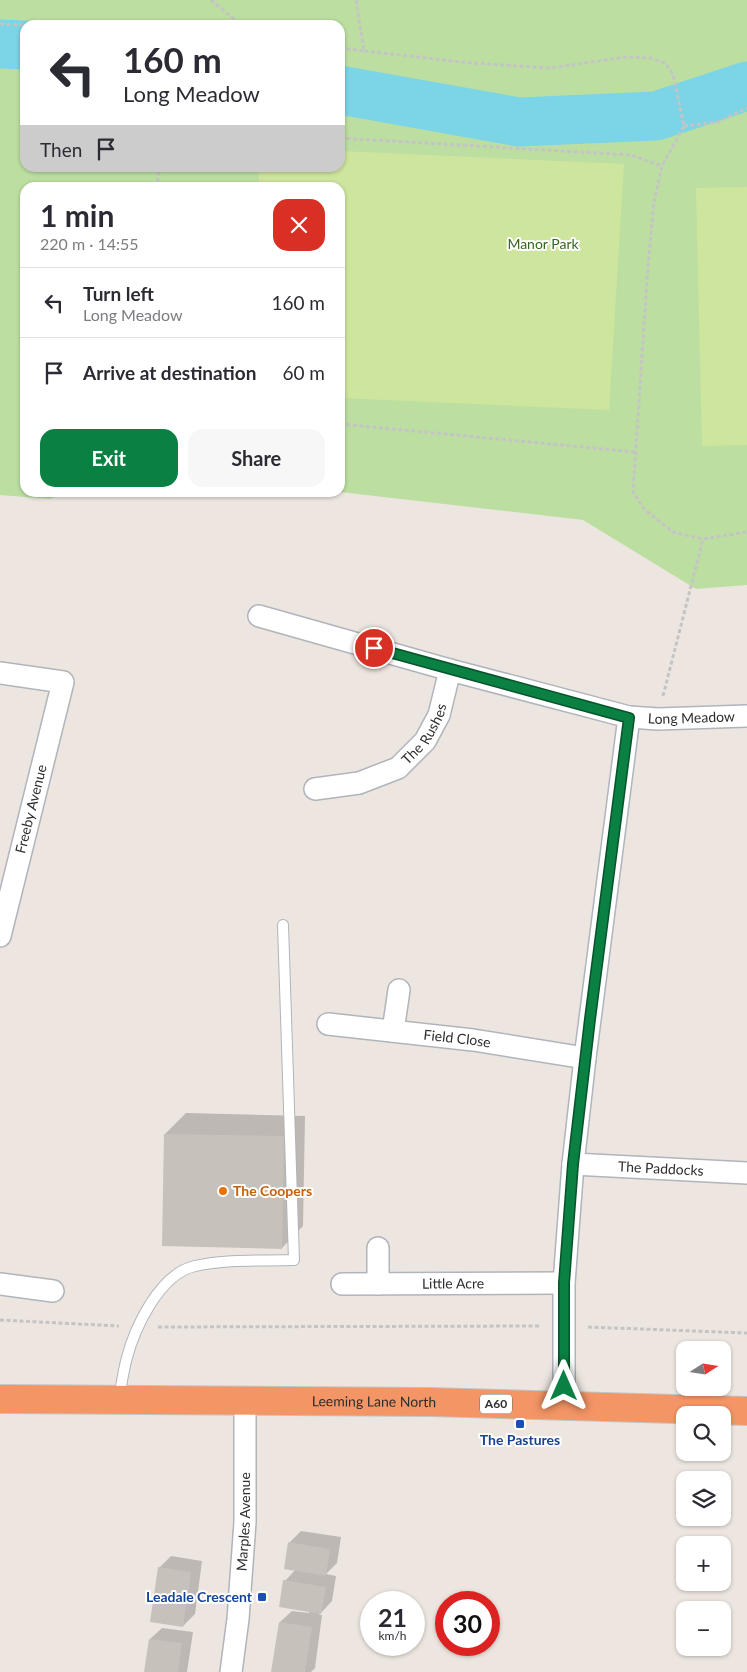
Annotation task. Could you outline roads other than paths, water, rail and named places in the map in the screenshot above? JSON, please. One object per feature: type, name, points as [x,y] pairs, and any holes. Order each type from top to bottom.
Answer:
[{"type":"highway","name":"Leeming Lane North","points":[[0,1399],[430,1402],[747,1412]]},
{"type":"street","name":"Long Meadow","points":[[259,616],[629,718],[747,716]]},
{"type":"street","name":"The Rushes","points":[[315,789],[359,784],[398,768],[425,741],[439,715],[450,670]]},
{"type":"street","name":"Freeby Avenue","points":[[0,673],[63,682],[0,936]]},
{"type":"street","points":[[564,1406],[564,1283],[573,1164],[629,718]]},
{"type":"street","points":[[393,1031],[399,990]]},
{"type":"street","name":"Field Close","points":[[328,1024],[473,1040],[585,1058]]},
{"type":"street","name":"The Paddocks","points":[[573,1164],[747,1173]]},
{"type":"street","points":[[378,1248],[378,1284]]},
{"type":"street","name":"Little Acre","points":[[342,1284],[564,1283]]},
{"type":"street","points":[[0,1284],[53,1291]]},
{"type":"street","name":"Marples Avenue","points":[[231,1672],[238,1619],[246,1522],[245,1401]]},
{"type":"lane","points":[[118,1400],[126,1360],[140,1321],[160,1291],[175,1274],[194,1266],[294,1260],[283,925]]},
{"type":"waterway","points":[[0,44],[20,45]]},
{"type":"waterway","points":[[345,91],[519,122],[656,116],[747,86]]},
{"type":"place","name":"The Coopers","points":[[223,1191]]},
{"type":"place","name":"The Pastures","points":[[520,1424]]},
{"type":"place","name":"Leadale Crescent","points":[[262,1597]]},
{"type":"park label","name":"Manor Park","points":[[543,244]]}]
